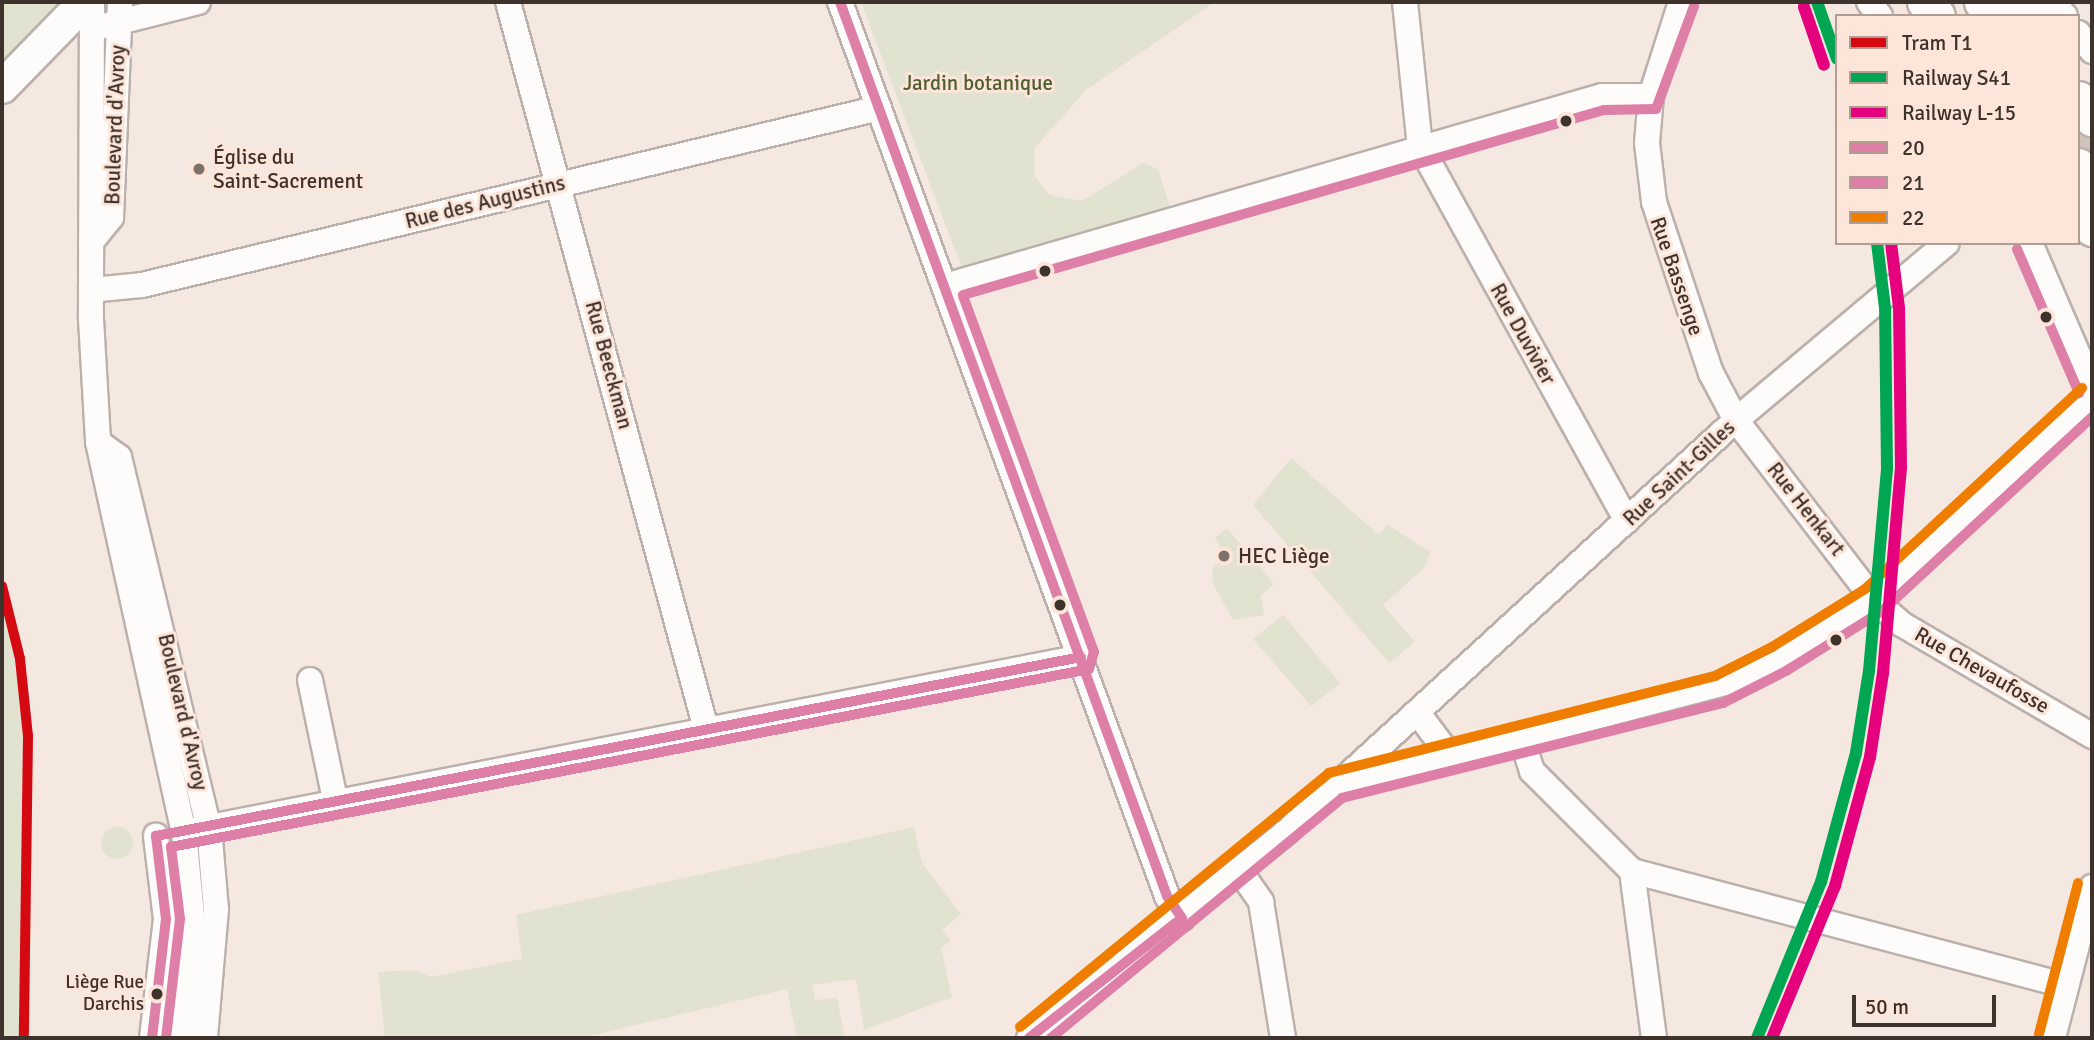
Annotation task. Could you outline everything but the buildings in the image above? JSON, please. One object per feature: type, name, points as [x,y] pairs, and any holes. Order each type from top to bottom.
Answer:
[{"type":"highway","points":[[2080,82],[2092,97]]},
{"type":"highway","points":[[2080,102],[2092,118]]},
{"type":"highway","points":[[2080,128],[2092,143]]},
{"type":"highway","points":[[2080,169],[2092,184]]},
{"type":"highway","points":[[2080,198],[2092,213]]},
{"type":"highway","points":[[2080,213],[2092,228]]},
{"type":"main road","points":[[2,87],[89,14]]},
{"type":"street","name":"Boulevard d'Avroy","points":[[92,2],[89,14],[90,290],[98,442],[184,832],[193,928],[182,1038]]},
{"type":"street","points":[[89,14],[120,14],[198,2]]},
{"type":"street","name":"Rue Beeckman","points":[[508,2],[706,729]]},
{"type":"street","points":[[841,2],[1167,896],[1182,918]]},
{"type":"street","points":[[1405,2],[1420,146]]},
{"type":"street","name":"Rue Bassenge","points":[[1681,2],[1651,96],[1647,143],[1657,228],[1711,373],[1736,420]]},
{"type":"street","name":"Boulevard d'Avroy","points":[[91,242],[111,218],[120,14]]},
{"type":"street","points":[[2080,36],[2092,51]]},
{"type":"street","points":[[945,286],[1420,146],[1602,96],[1651,96]]},
{"type":"street","name":"Rue des Augustins","points":[[90,290],[142,285],[879,108]]},
{"type":"street","name":"Rue Duvivier","points":[[1420,146],[1627,521]]},
{"type":"street","name":"Rue Saint-Gilles","points":[[1029,1038],[1239,870],[1418,712],[1736,420],[1945,245]]},
{"type":"street","points":[[2031,245],[2092,387]]},
{"type":"street","points":[[1336,785],[1720,689],[1874,600],[1975,500],[2092,398]]},
{"type":"street","name":"Rue Henkart","points":[[1736,420],[1874,600]]},
{"type":"street","name":"Boulevard d'Avroy","points":[[98,442],[119,457],[209,828],[216,909],[205,1038]]},
{"type":"street","name":"Rue Chevaufosse","points":[[1874,600],[1903,625],[2092,736]]},
{"type":"street","points":[[184,832],[335,800],[1081,657]]},
{"type":"street","points":[[310,680],[335,800]]},
{"type":"street","points":[[1418,712],[1450,756]]},
{"type":"street","points":[[1521,737],[1532,771],[1632,871],[2066,986]]},
{"type":"street","points":[[152,1038],[166,919],[156,836]]},
{"type":"street","points":[[1239,870],[1261,902],[1283,1038]]},
{"type":"street","points":[[1632,871],[1654,1038]]},
{"type":"street","points":[[2053,1038],[2092,887]]},
{"type":"green space","points":[[2,2],[58,2],[58,15],[2,74]]},
{"type":"green space","name":"Jardin botanique","points":[[861,2],[1215,2],[1086,90],[1034,149],[1035,177],[1050,195],[1082,201],[1143,163],[1158,169],[1171,210],[963,271]]},
{"type":"green space","points":[[1291,458],[1378,534],[1388,525],[1430,552],[1425,567],[1383,605],[1415,642],[1389,663],[1253,505]]},
{"type":"green space","points":[[1227,528],[1274,584],[1261,595],[1264,615],[1233,620],[1213,584],[1212,569],[1226,556],[1215,538]]},
{"type":"green space","points":[[2,574],[25,659],[32,736],[30,1038],[2,1038]]},
{"type":"green space","points":[[1283,615],[1340,683],[1311,706],[1253,639]]},
{"type":"green space","points":[[117,827],[129,831],[133,843],[129,855],[117,859],[105,855],[101,843],[105,831]]},
{"type":"green space","points":[[914,827],[922,863],[961,914],[942,930],[951,940],[941,948],[952,997],[864,1030],[856,979],[812,985],[815,1000],[837,998],[845,1038],[797,1038],[787,989],[581,1038],[385,1038],[378,972],[414,970],[431,977],[522,959],[516,915]]},
{"type":"tunnel","points":[[2080,150],[2092,143]]},
{"type":"tram line","name":"T1","points":[[2,586],[20,659],[28,736],[24,1038]]},
{"type":"rail line","name":"S41","points":[[1817,2],[1835,53]]},
{"type":"rail line","name":"L-15","points":[[1804,7],[1824,65]]},
{"type":"rail line","name":"S41","points":[[1757,1038],[1821,882],[1856,753],[1869,671],[1887,468],[1885,308],[1877,245]]},
{"type":"rail line","name":"L-15","points":[[1772,1038],[1835,886],[1870,757],[1883,673],[1901,468],[1899,308],[1891,245]]},
{"type":"transit line","name":"20","points":[[840,2],[1167,896],[1182,918]]},
{"type":"transit line","name":"21","points":[[166,1038],[180,919],[171,847],[1089,669],[1094,652],[963,295],[1604,110],[1656,109],[1694,6]]},
{"type":"transit line","name":"21","points":[[2017,249],[2079,393]]},
{"type":"transit line","name":"22","points":[[1020,1027],[1329,773],[1715,676],[1772,647],[1865,589],[2082,388]]},
{"type":"transit line","name":"21","points":[[1051,1038],[1342,798],[1723,703],[1786,671],[1882,611],[2092,417]]},
{"type":"transit line","name":"20","points":[[156,836],[1081,657]]},
{"type":"transit line","name":"20","points":[[152,1038],[166,919],[156,836]]},
{"type":"transit line","name":"22","points":[[2039,1034],[2078,883]]},
{"type":"transit line","name":"20","points":[[1029,1038],[1182,918]]},
{"type":"place","name":"Église du Saint-Sacrement","points":[[199,169]]},
{"type":"place","name":"HEC Liège","points":[[1224,556]]},
{"type":"place","name":"Liège Rue Darchis","points":[[157,994]]}]
